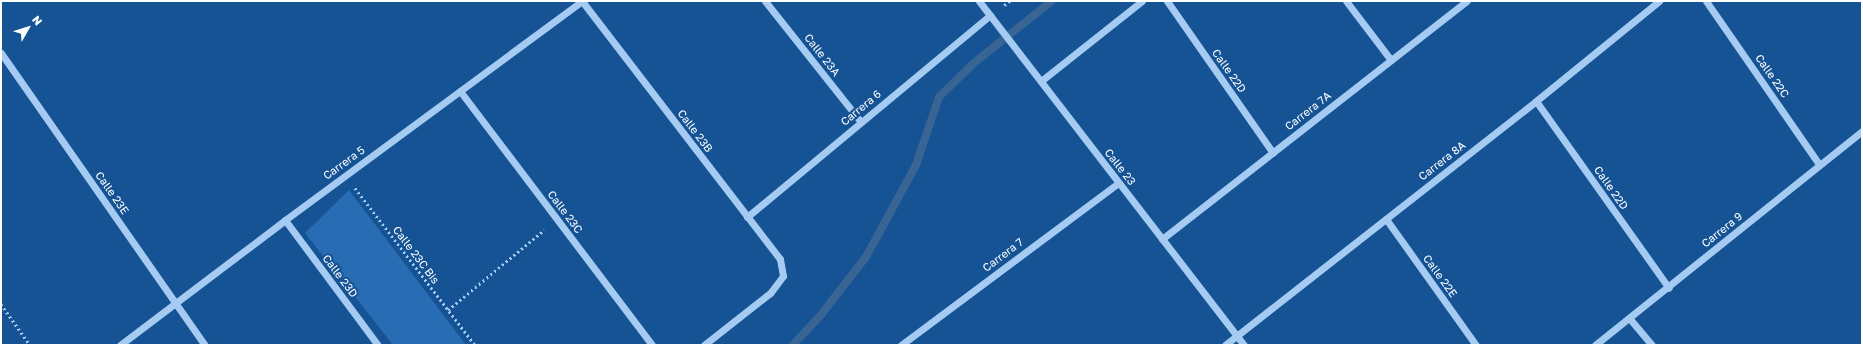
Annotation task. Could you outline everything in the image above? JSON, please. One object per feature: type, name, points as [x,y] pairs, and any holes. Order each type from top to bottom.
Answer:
[{"type":"street","name":"Carrera 5","points":[[120,345],[284,220],[582,1]]},
{"type":"street","name":"Calle 23B","points":[[582,1],[780,259],[783,276],[770,293],[704,345]]},
{"type":"street","name":"Calle 23A","points":[[766,1],[860,122]]},
{"type":"street","name":"Calle 23","points":[[979,1],[1244,345]]},
{"type":"street","points":[[1041,81],[1142,1]]},
{"type":"street","name":"Calle 22D","points":[[1166,1],[1273,153]]},
{"type":"street","points":[[1346,1],[1391,60]]},
{"type":"street","name":"Carrera 7A","points":[[1162,239],[1467,1]]},
{"type":"street","name":"Carrera 8A","points":[[1225,345],[1536,101],[1659,1]]},
{"type":"street","name":"Calle 22C","points":[[1706,1],[1819,164]]},
{"type":"street","name":"Carrera 6","points":[[747,217],[990,15]]},
{"type":"street","name":"Calle 23E","points":[[1,53],[205,345]]},
{"type":"street","name":"Calle 23C","points":[[460,91],[652,345]]},
{"type":"street","name":"Calle 22D","points":[[1536,101],[1668,288]]},
{"type":"street","name":"Carrera 9","points":[[1595,345],[1862,131]]},
{"type":"street","name":"Carrera 7","points":[[901,345],[1118,182]]},
{"type":"street","name":"Calle 22E","points":[[1386,219],[1476,345]]},
{"type":"street","name":"Calle 23D","points":[[284,220],[378,345]]},
{"type":"street","points":[[1630,318],[1652,345]]},
{"type":"path","name":"Calle 23C Bis","points":[[346,175],[475,345]]},
{"type":"path","points":[[448,310],[557,220]]},
{"type":"path","points":[[1,304],[30,345]]},
{"type":"shaded area","points":[[349,190],[466,345],[393,345],[305,233]]},
{"type":"waterway","points":[[793,345],[820,316],[866,257],[916,165],[939,97],[975,62],[1052,1]]}]
